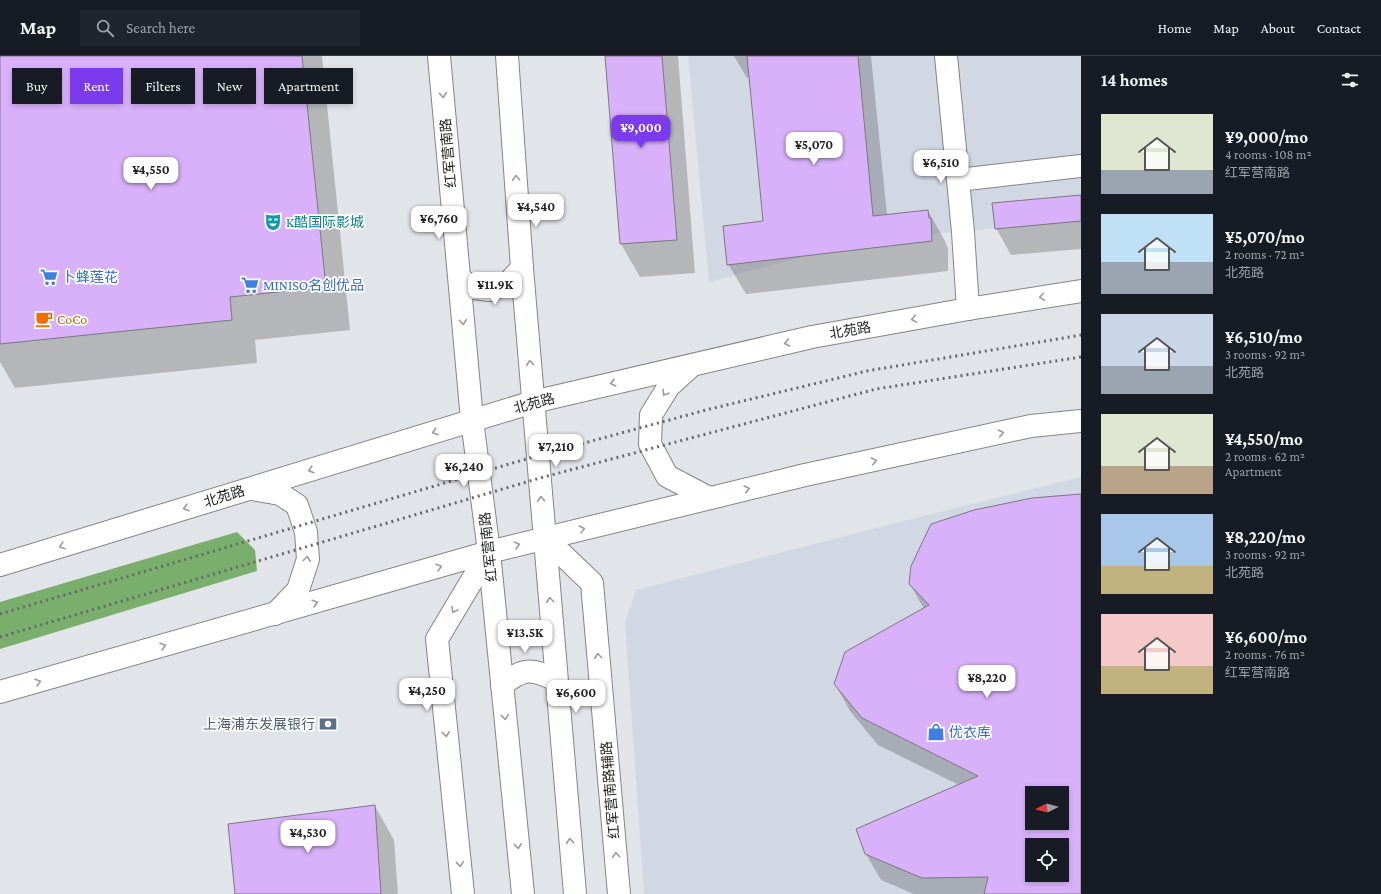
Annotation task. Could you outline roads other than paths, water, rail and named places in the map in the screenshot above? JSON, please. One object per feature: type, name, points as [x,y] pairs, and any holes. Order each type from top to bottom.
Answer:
[{"type":"main road","name":"红军营南路","points":[[440,56],[472,420],[489,552],[523,894]]},
{"type":"main road","points":[[507,56],[522,268],[575,894]]},
{"type":"main road","points":[[946,56],[963,232],[968,309]]},
{"type":"main road","points":[[958,180],[1081,166]]},
{"type":"main road","points":[[460,279],[474,288],[490,290],[508,283],[522,268]]},
{"type":"main road","name":"北苑路","points":[[0,565],[533,402],[812,337],[968,309],[1081,291]]},
{"type":"main road","points":[[692,365],[669,386],[651,415],[650,444],[667,476],[709,498]]},
{"type":"main road","points":[[0,692],[274,615],[489,552],[544,538],[709,498],[1031,426],[1081,421]]},
{"type":"main road","points":[[248,489],[280,494],[297,505],[306,532],[308,559],[298,590],[274,615]]},
{"type":"main road","name":"红军营南路辅路","points":[[544,538],[592,583],[619,894]]},
{"type":"main road","points":[[463,894],[436,639],[489,552]]},
{"type":"main road","points":[[502,685],[516,675],[527,671],[544,674],[556,680]]},
{"type":"railway","points":[[0,614],[533,457],[706,410],[867,371],[1081,335]]},
{"type":"railway","points":[[0,637],[540,478],[876,389],[1081,357]]},
{"type":"place","name":"K酷国际影城","points":[[273,222]]},
{"type":"place","name":"卜蜂莲花","points":[[49,277]]},
{"type":"place","name":"MINISO名创优品","points":[[250,285]]},
{"type":"place","name":"CoCo","points":[[44,319]]},
{"type":"place","name":"上海浦东发展银行","points":[[328,724]]},
{"type":"place","name":"优衣库","points":[[936,732]]}]
